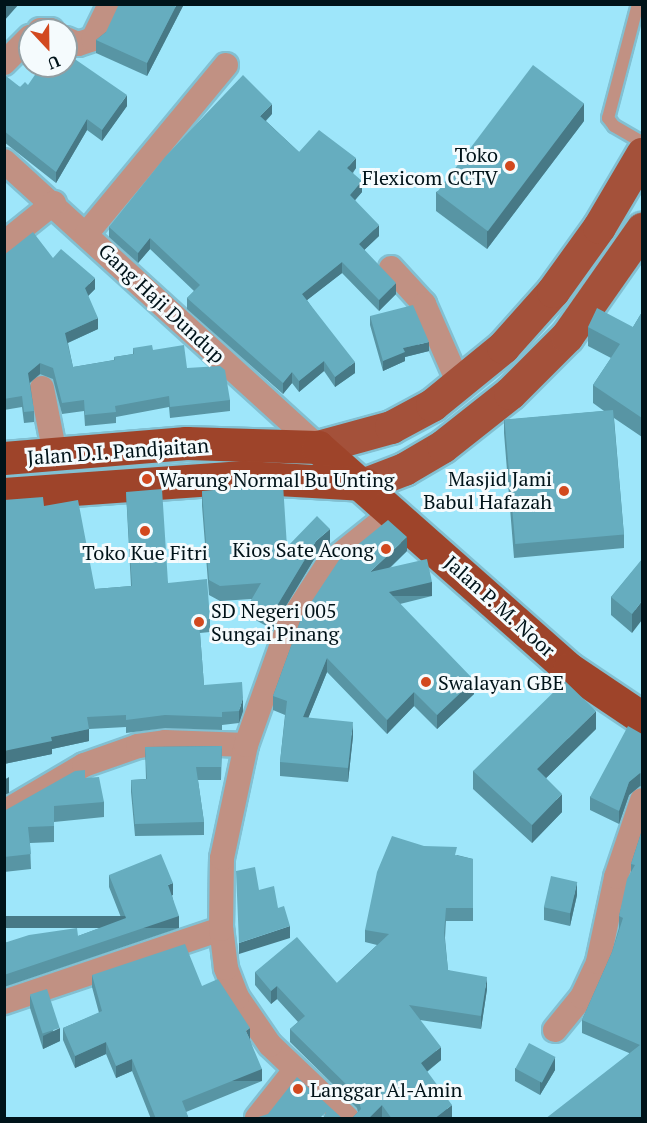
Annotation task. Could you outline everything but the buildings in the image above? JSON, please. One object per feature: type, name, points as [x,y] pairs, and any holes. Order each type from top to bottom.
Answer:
[{"type":"highway","name":"Jalan D.I. Pandjaitan","points":[[4,458],[186,443],[318,447]]},
{"type":"highway","name":"Jalan P. M. Noor","points":[[318,447],[365,484],[393,512],[569,669],[642,718]]},
{"type":"highway","name":"Jalan D.I. Pandjaitan","points":[[4,494],[243,477],[365,484]]},
{"type":"main road","name":"Jalan D.I. Pandjaitan","points":[[318,447],[391,427],[432,405],[503,347],[553,291],[599,227],[642,154]]},
{"type":"main road","name":"Jalan D.I. Pandjaitan","points":[[365,484],[404,469],[443,446],[510,393],[567,336],[642,229]]},
{"type":"street","points":[[78,44],[93,39],[110,4]]},
{"type":"street","points":[[4,63],[18,49]]},
{"type":"street","points":[[87,233],[226,65]]},
{"type":"street","name":"Gang Haji Dundup","points":[[4,161],[87,233],[318,447]]},
{"type":"street","points":[[4,243],[54,203]]},
{"type":"street","points":[[391,268],[424,304],[459,384]]},
{"type":"street","points":[[42,388],[55,454]]},
{"type":"street","points":[[347,1119],[270,1045],[237,997],[226,968],[221,929],[222,858],[246,744],[289,624],[316,578],[393,512]]},
{"type":"street","points":[[4,813],[84,765],[138,746],[165,742],[246,744]]},
{"type":"street","points":[[555,1030],[582,997],[598,962],[616,878],[642,800]]},
{"type":"street","points":[[4,1002],[221,929]]},
{"type":"street","points":[[257,1119],[295,1070]]},
{"type":"lane","points":[[638,4],[608,118],[614,126],[642,142]]},
{"type":"place","name":"Toko Flexicom CCTV","points":[[510,166]]},
{"type":"place","name":"Warung Normal Bu Unting","points":[[147,479]]},
{"type":"place","name":"Masjid Jami Babul Hafazah","points":[[564,491]]},
{"type":"place","name":"Toko Kue Fitri","points":[[145,531]]},
{"type":"place","name":"Kios Sate Acong","points":[[386,549]]},
{"type":"place","name":"SD Negeri 005 Sungai Pinang","points":[[199,622]]},
{"type":"place","name":"Swalayan GBE","points":[[426,682]]},
{"type":"place","name":"Langgar Al-Amin","points":[[298,1089]]}]
